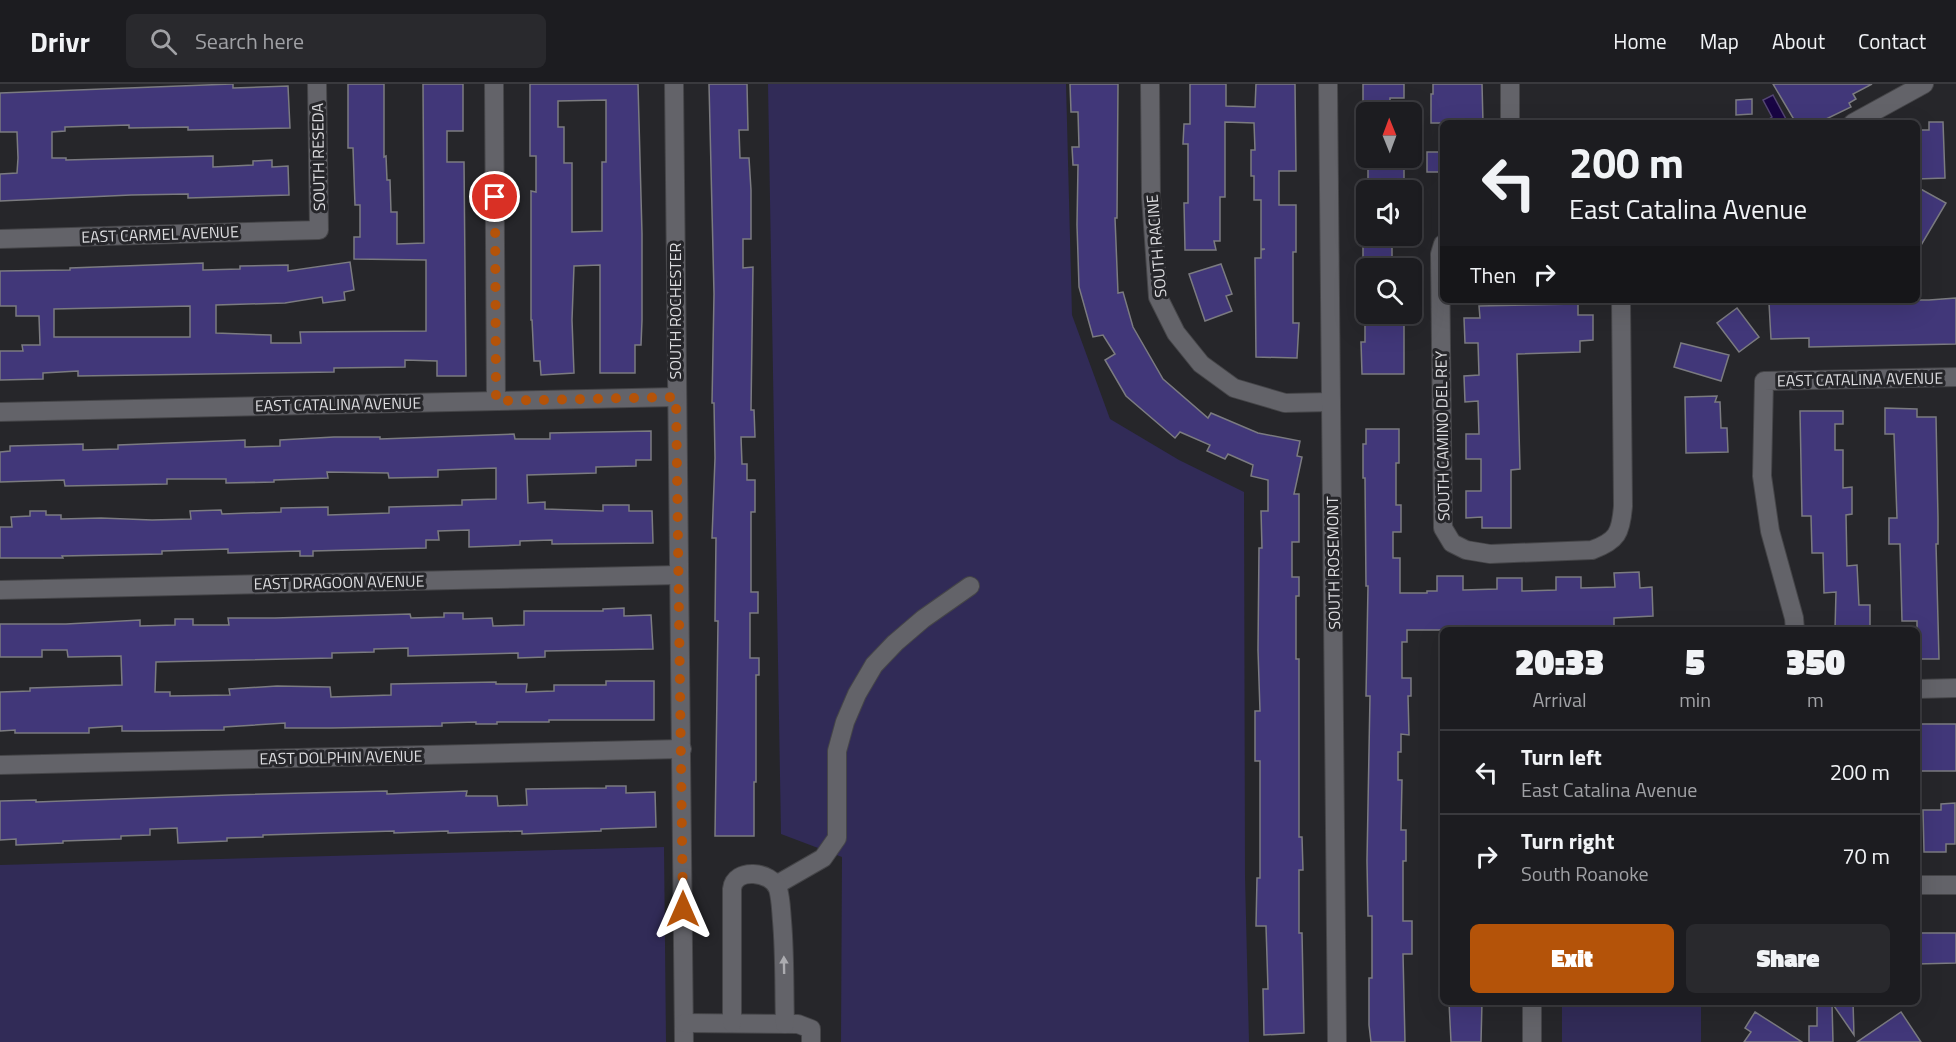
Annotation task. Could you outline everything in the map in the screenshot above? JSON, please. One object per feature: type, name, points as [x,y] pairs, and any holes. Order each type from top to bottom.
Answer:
[{"type":"street","name":"SOUTH RESEDA","points":[[317,84],[319,230]]},
{"type":"street","points":[[494,84],[496,401]]},
{"type":"street","name":"SOUTH ROCHESTER","points":[[674,84],[684,1042]]},
{"type":"street","name":"SOUTH RACINE","points":[[1150,84],[1151,197],[1158,297],[1176,333],[1200,364],[1234,388],[1285,403],[1331,402]]},
{"type":"street","name":"SOUTH ROSEMONT","points":[[1328,84],[1337,1042]]},
{"type":"street","points":[[1510,84],[1510,120]]},
{"type":"street","points":[[1858,120],[1918,85]]},
{"type":"street","name":"EAST CARMEL AVENUE","points":[[0,238],[319,230]]},
{"type":"street","name":"SOUTH CAMINO DEL REY","points":[[1441,303],[1443,528],[1452,543],[1466,550],[1490,554],[1592,550],[1606,545],[1617,536],[1622,524],[1623,506],[1621,303]]},
{"type":"street","name":"EAST CATALINA AVENUE","points":[[1795,627],[1770,531],[1762,476],[1764,381],[1956,377]]},
{"type":"street","name":"EAST CATALINA AVENUE","points":[[0,412],[676,397]]},
{"type":"street","name":"EAST DRAGOON AVENUE","points":[[0,590],[679,575]]},
{"type":"street","points":[[776,885],[823,858],[837,838],[837,751],[845,722],[857,694],[874,665],[923,619],[970,586]]},
{"type":"street","points":[[1920,689],[1956,688]]},
{"type":"street","name":"EAST DOLPHIN AVENUE","points":[[0,765],[682,749]]},
{"type":"street","points":[[732,1023],[733,881],[746,874],[769,879],[776,885],[780,897],[785,1024]]},
{"type":"street","points":[[1920,885],[1956,885]]},
{"type":"street","points":[[1532,1005],[1532,1042]]},
{"type":"street","points":[[684,1023],[798,1024],[812,1036]]},
{"type":"shaded area","points":[[768,84],[1066,84],[1072,315],[1110,419],[1179,460],[1244,492],[1245,876],[1249,1042],[841,1042],[842,857],[781,834]]},
{"type":"shaded area","points":[[1773,95],[1786,120],[1768,120],[1772,117],[1763,100]]},
{"type":"shaded area","points":[[664,847],[666,1042],[0,1042],[0,865]]},
{"type":"shaded area","points":[[1701,1005],[1701,1042],[1562,1042],[1562,1006]]},
{"type":"building","points":[[233,84],[233,88],[288,86],[290,128],[188,130],[188,127],[129,128],[129,125],[65,127],[65,131],[52,132],[52,158],[66,158],[66,160],[213,156],[213,167],[253,165],[253,161],[272,160],[272,167],[288,166],[289,195],[188,198],[188,194],[131,195],[0,201],[0,174],[17,173],[18,158],[17,132],[0,132],[0,93]]},
{"type":"building","points":[[348,84],[384,84],[384,157],[386,156],[387,180],[390,180],[391,212],[397,212],[397,244],[424,243],[423,84],[463,84],[463,131],[447,131],[447,162],[464,162],[466,376],[437,376],[437,361],[405,360],[405,367],[334,368],[334,372],[78,376],[78,371],[43,373],[43,379],[0,380],[0,351],[23,351],[22,345],[40,345],[39,316],[16,316],[16,306],[0,306],[0,271],[203,263],[203,270],[240,269],[240,266],[288,265],[288,271],[350,262],[354,290],[344,292],[345,300],[323,303],[322,297],[285,303],[216,305],[216,333],[271,335],[271,343],[301,343],[300,332],[426,331],[426,260],[354,259],[354,237],[360,237],[360,205],[355,205],[353,148],[348,148]],"holes":[[[190,306],[190,337],[54,337],[54,309]]]},
{"type":"building","points":[[530,84],[638,84],[642,320],[641,345],[635,345],[635,373],[600,373],[600,265],[574,266],[572,320],[574,373],[541,375],[540,361],[534,361],[531,320],[531,191],[536,192],[536,156],[530,156]],"holes":[[[606,100],[606,162],[602,162],[602,231],[572,232],[572,163],[564,163],[564,127],[558,127],[558,101]]]},
{"type":"building","points":[[709,84],[747,84],[748,130],[739,130],[740,158],[749,158],[751,190],[751,239],[743,239],[743,268],[753,267],[751,410],[754,410],[755,437],[741,437],[742,464],[747,464],[747,480],[755,480],[755,512],[751,512],[751,592],[758,592],[758,613],[750,613],[750,658],[759,658],[759,675],[756,675],[754,836],[715,836],[718,621],[715,621],[716,538],[712,538],[715,458],[714,403],[712,403],[714,294]]},
{"type":"building","points":[[1070,84],[1118,84],[1117,218],[1115,218],[1118,293],[1123,292],[1133,327],[1163,379],[1208,418],[1211,413],[1258,433],[1300,441],[1297,456],[1302,457],[1294,494],[1299,494],[1299,542],[1292,542],[1292,577],[1299,577],[1299,596],[1296,596],[1296,659],[1299,659],[1299,837],[1302,837],[1303,870],[1299,870],[1299,933],[1302,933],[1304,1033],[1264,1035],[1263,989],[1268,989],[1266,926],[1256,926],[1257,878],[1260,878],[1260,761],[1255,761],[1255,711],[1260,711],[1259,548],[1262,548],[1261,511],[1268,511],[1268,480],[1251,476],[1253,465],[1228,454],[1225,459],[1207,451],[1210,445],[1180,432],[1175,438],[1126,396],[1105,360],[1115,354],[1103,335],[1093,337],[1079,287],[1078,165],[1073,165],[1072,147],[1079,147],[1078,112],[1071,112]]},
{"type":"building","points":[[1190,84],[1226,84],[1226,106],[1255,107],[1256,84],[1295,84],[1296,171],[1279,171],[1279,205],[1296,205],[1296,252],[1293,252],[1293,323],[1299,323],[1297,358],[1256,357],[1255,258],[1261,258],[1261,250],[1265,249],[1261,249],[1261,200],[1254,200],[1254,176],[1251,176],[1251,150],[1255,150],[1254,123],[1225,122],[1225,197],[1220,197],[1220,241],[1214,241],[1216,250],[1185,250],[1184,203],[1188,203],[1188,144],[1183,144],[1184,124],[1190,124]]},
{"type":"building","points":[[1363,84],[1404,84],[1404,98],[1390,98],[1390,102],[1363,102]]},
{"type":"building","points":[[1433,84],[1482,84],[1483,120],[1440,120],[1440,123],[1431,123],[1431,94],[1433,94]]},
{"type":"building","points":[[1773,84],[1872,84],[1853,94],[1856,99],[1849,103],[1851,107],[1824,120],[1794,120]]},
{"type":"building","points":[[1752,99],[1752,114],[1736,115],[1736,100]]},
{"type":"building","points":[[1929,122],[1943,122],[1945,178],[1920,179],[1921,130],[1929,130]]},
{"type":"building","points":[[1427,152],[1440,152],[1440,172],[1427,172]]},
{"type":"building","points":[[1368,168],[1404,168],[1404,180],[1368,180]]},
{"type":"building","points":[[1920,189],[1946,203],[1920,247]]},
{"type":"building","points":[[1363,246],[1392,246],[1392,258],[1363,258]]},
{"type":"building","points":[[1221,264],[1232,294],[1226,296],[1232,311],[1205,321],[1189,274]]},
{"type":"building","points":[[1956,298],[1956,344],[1809,347],[1809,338],[1771,339],[1769,303],[1920,303],[1920,300]]},
{"type":"building","points":[[1578,304],[1578,315],[1593,315],[1593,340],[1580,341],[1580,352],[1517,354],[1520,469],[1511,470],[1511,528],[1482,528],[1482,517],[1466,518],[1466,491],[1481,491],[1481,459],[1466,459],[1466,434],[1479,434],[1478,401],[1465,402],[1464,376],[1479,375],[1478,343],[1465,343],[1464,318],[1480,318],[1479,306]]},
{"type":"building","points":[[1737,308],[1759,337],[1739,352],[1717,323]]},
{"type":"building","points":[[1365,324],[1404,325],[1404,374],[1362,374],[1361,342],[1365,342]]},
{"type":"building","points":[[1681,343],[1729,355],[1721,381],[1674,367]]},
{"type":"building","points":[[1717,396],[1715,402],[1720,402],[1721,428],[1727,428],[1728,452],[1686,453],[1685,397]]},
{"type":"building","points":[[1885,408],[1917,409],[1917,417],[1936,417],[1939,659],[1920,659],[1920,627],[1917,627],[1917,621],[1902,621],[1900,544],[1889,544],[1889,518],[1897,518],[1894,434],[1885,434]]},
{"type":"building","points":[[1800,411],[1843,411],[1843,424],[1835,424],[1835,450],[1843,450],[1843,488],[1852,487],[1852,514],[1846,515],[1847,566],[1857,565],[1859,605],[1870,605],[1870,627],[1835,627],[1836,592],[1824,593],[1823,553],[1812,553],[1811,516],[1802,516]]},
{"type":"building","points":[[1366,429],[1399,429],[1396,505],[1401,505],[1401,532],[1393,532],[1393,558],[1400,558],[1400,593],[1437,591],[1437,576],[1463,576],[1463,590],[1497,589],[1497,578],[1522,578],[1522,591],[1556,590],[1556,577],[1581,577],[1581,588],[1615,587],[1614,573],[1639,572],[1640,588],[1652,587],[1653,616],[1614,618],[1614,626],[1440,627],[1440,630],[1407,630],[1407,642],[1402,642],[1402,678],[1411,678],[1411,696],[1408,696],[1409,735],[1401,734],[1401,752],[1398,752],[1398,780],[1402,780],[1401,830],[1406,830],[1406,861],[1403,861],[1403,921],[1412,921],[1412,954],[1403,954],[1405,1042],[1371,1042],[1369,1025],[1372,916],[1368,916],[1367,861],[1370,696],[1366,696],[1368,586],[1366,586],[1363,444],[1366,444]]},
{"type":"building","points":[[651,431],[651,460],[636,460],[636,466],[596,467],[596,473],[527,475],[528,503],[545,502],[545,509],[603,511],[603,505],[629,505],[629,511],[652,511],[653,543],[552,544],[552,540],[520,541],[520,545],[469,547],[469,530],[438,531],[439,540],[426,540],[426,548],[313,551],[313,556],[300,556],[300,551],[228,553],[228,549],[162,551],[162,554],[62,556],[63,558],[0,558],[0,527],[12,527],[11,517],[30,516],[30,511],[46,511],[46,515],[61,515],[61,519],[191,519],[190,511],[221,510],[222,514],[281,512],[281,508],[328,507],[328,515],[389,513],[389,507],[462,505],[462,500],[496,499],[496,468],[438,470],[438,477],[389,478],[388,473],[327,472],[328,478],[274,480],[274,482],[226,483],[226,479],[167,479],[167,484],[65,486],[64,480],[0,482],[0,452],[10,451],[10,446],[83,444],[83,450],[118,449],[118,445],[245,440],[245,447],[280,446],[280,440],[334,437],[380,437],[380,439],[514,434],[515,439],[550,439],[550,433]]},
{"type":"building","points":[[624,608],[624,616],[651,615],[653,649],[545,651],[545,657],[518,658],[518,653],[408,656],[408,648],[332,653],[332,658],[156,662],[155,692],[170,692],[170,696],[230,695],[229,689],[277,686],[330,687],[331,697],[391,695],[391,684],[496,682],[496,684],[527,684],[526,692],[554,691],[554,685],[606,685],[606,681],[654,681],[654,720],[549,720],[549,722],[497,722],[497,724],[476,724],[476,722],[442,723],[442,726],[331,728],[285,728],[285,723],[224,727],[224,730],[142,731],[122,731],[122,726],[89,728],[89,733],[0,731],[0,692],[30,691],[30,688],[122,685],[121,656],[68,657],[67,650],[42,650],[42,657],[0,657],[0,624],[66,624],[140,620],[140,626],[175,625],[175,619],[193,619],[193,625],[229,625],[228,618],[410,614],[411,618],[444,617],[444,613],[463,613],[463,619],[492,618],[493,626],[524,625],[524,611],[603,611],[603,609]]},
{"type":"building","points":[[1920,724],[1956,724],[1956,771],[1920,771]]},
{"type":"building","points":[[606,786],[626,786],[626,793],[655,792],[656,827],[522,834],[522,831],[394,833],[394,831],[263,835],[263,837],[227,838],[227,841],[178,843],[177,828],[150,829],[150,835],[121,836],[121,839],[63,841],[63,843],[16,845],[16,839],[0,840],[0,801],[467,791],[466,796],[497,796],[498,806],[527,805],[526,789],[606,788]]},
{"type":"building","points":[[1955,803],[1955,844],[1946,844],[1946,852],[1924,852],[1923,810],[1941,810],[1941,804]]},
{"type":"building","points":[[1920,933],[1956,933],[1956,963],[1920,964]]},
{"type":"building","points":[[1449,1005],[1482,1005],[1481,1042],[1451,1042]]},
{"type":"building","points":[[1817,1005],[1832,1005],[1833,1042],[1809,1042],[1809,1026],[1817,1026]]},
{"type":"building","points":[[1833,1005],[1853,1005],[1854,1035]]},
{"type":"building","points":[[1755,1012],[1802,1042],[1744,1042],[1751,1032],[1745,1028]]},
{"type":"building","points":[[1901,1012],[1921,1042],[1857,1042]]},
{"type":"route","points":[[495,197],[496,401],[676,397],[683,909]]}]
